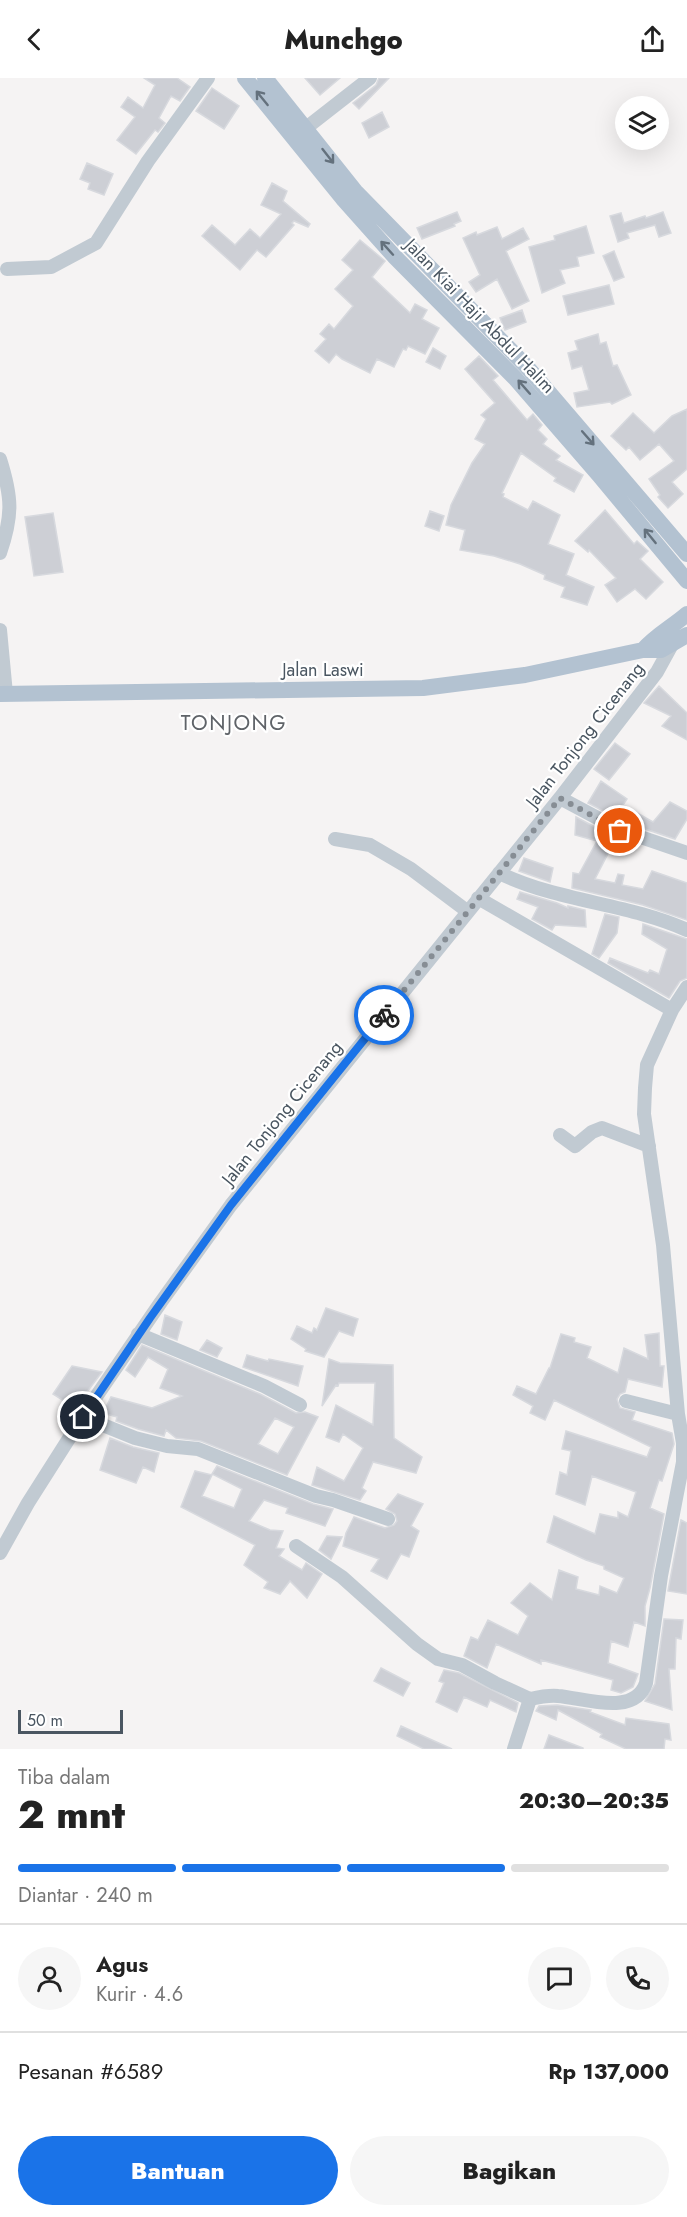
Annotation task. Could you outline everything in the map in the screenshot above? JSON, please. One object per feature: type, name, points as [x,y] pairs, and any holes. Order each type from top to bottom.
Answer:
[{"type":"main road","name":"Jalan Kiai Haji Abdul Halim","points":[[245,78],[344,200],[527,367],[687,554]]},
{"type":"main road","name":"Jalan Kiai Haji Abdul Halim","points":[[265,78],[411,262],[599,474],[687,581]]},
{"type":"main road","name":"Jalan Laswi","points":[[3,694],[423,688],[525,675],[643,650],[655,636],[677,635],[687,614]]},
{"type":"street","points":[[7,269],[51,267],[96,243],[148,161],[208,78]]},
{"type":"street","points":[[306,128],[370,78]]},
{"type":"street","points":[[0,459],[10,490],[8,529],[0,553]]},
{"type":"street","points":[[0,630],[3,694]]},
{"type":"street","name":"Jalan Tonjong Cicenang","points":[[0,1553],[28,1503],[138,1334],[231,1205],[560,798],[657,672],[677,635]]},
{"type":"street","points":[[560,798],[620,831],[687,853]]},
{"type":"street","points":[[335,839],[370,845],[411,869],[467,911]]},
{"type":"street","points":[[499,873],[539,891],[662,919],[687,930]]},
{"type":"street","points":[[478,898],[672,1010]]},
{"type":"street","points":[[296,1546],[342,1577],[417,1644],[438,1659],[462,1665],[530,1699],[554,1696],[606,1704],[633,1700],[643,1692],[682,1462],[683,1443],[678,1414],[681,1373],[645,1114],[647,1065],[672,1010],[687,987]]},
{"type":"street","points":[[560,1135],[575,1146],[592,1132],[602,1128],[649,1146]]},
{"type":"street","points":[[138,1334],[264,1386],[300,1405]]},
{"type":"street","points":[[626,1401],[678,1414]]},
{"type":"street","points":[[83,1417],[135,1438],[167,1446],[198,1449],[316,1496],[388,1519]]},
{"type":"street","points":[[514,1749],[530,1699]]},
{"type":"building","points":[[144,78],[177,78],[190,87],[180,101],[171,96],[159,118],[165,123],[158,132],[155,130],[136,154],[117,140],[135,117],[121,107],[128,97],[143,108],[155,85]]},
{"type":"building","points":[[305,78],[340,78],[320,95]]},
{"type":"building","points":[[379,78],[389,78],[359,109],[353,103],[376,85]]},
{"type":"building","points":[[212,88],[239,106],[224,129],[196,111]]},
{"type":"building","points":[[382,112],[389,127],[369,138],[362,123]]},
{"type":"building","points":[[87,163],[113,174],[104,195],[88,189],[90,183],[80,179]]},
{"type":"building","points":[[272,183],[287,191],[283,201],[310,224],[308,227],[294,221],[292,223],[294,225],[266,257],[257,250],[240,270],[202,236],[212,225],[235,245],[250,229],[260,238],[281,214],[261,205]]},
{"type":"building","points":[[457,212],[461,221],[454,224],[455,226],[422,239],[417,228]]},
{"type":"building","points":[[663,212],[671,233],[659,237],[655,225],[627,233],[629,238],[618,242],[610,216],[621,213],[624,223]]},
{"type":"building","points":[[586,226],[594,253],[577,257],[579,266],[560,270],[565,283],[542,293],[529,247],[555,240],[554,236]]},
{"type":"building","points":[[497,227],[502,239],[523,228],[529,239],[506,251],[529,301],[512,309],[497,279],[476,292],[469,282],[480,275],[463,238]]},
{"type":"building","points":[[360,240],[385,261],[372,277],[410,313],[415,304],[427,310],[422,319],[439,328],[425,354],[408,346],[406,350],[403,349],[394,367],[377,359],[370,373],[336,354],[329,363],[315,351],[326,339],[320,334],[329,324],[334,329],[353,306],[335,289],[353,270],[342,260]]},
{"type":"building","points":[[614,251],[624,277],[614,281],[603,256]]},
{"type":"building","points":[[609,285],[614,304],[568,315],[563,296]]},
{"type":"building","points":[[522,310],[526,322],[505,330],[500,318]]},
{"type":"building","points":[[598,334],[600,344],[606,342],[613,366],[617,365],[631,395],[612,404],[610,402],[577,407],[574,393],[589,390],[582,366],[572,369],[568,353],[578,350],[575,341]]},
{"type":"building","points":[[433,348],[446,356],[440,369],[426,362]]},
{"type":"building","points":[[479,356],[498,376],[493,380],[527,420],[533,414],[542,425],[538,430],[547,439],[543,444],[560,456],[556,460],[583,475],[574,492],[554,481],[556,478],[521,453],[502,493],[503,497],[528,510],[533,501],[560,515],[548,544],[574,554],[566,575],[594,587],[587,605],[561,597],[565,587],[544,579],[545,575],[520,564],[494,556],[460,550],[465,530],[446,525],[451,505],[472,463],[485,444],[475,439],[486,419],[481,415],[495,403],[465,369]]},
{"type":"building","points":[[687,409],[687,469],[672,482],[683,494],[668,508],[658,497],[660,495],[649,479],[674,461],[659,444],[640,460],[629,447],[626,450],[611,436],[633,413],[654,433],[672,416]]},
{"type":"building","points":[[605,510],[634,544],[637,541],[648,551],[640,559],[663,582],[646,599],[635,589],[617,602],[605,585],[616,578],[589,550],[588,552],[575,541]]},
{"type":"building","points":[[430,511],[444,516],[439,531],[425,526]]},
{"type":"building","points":[[53,513],[63,572],[34,576],[25,517]]},
{"type":"building","points":[[659,686],[687,713],[687,740],[662,726],[671,716],[644,703]]},
{"type":"building","points":[[615,743],[630,754],[609,780],[594,769]]},
{"type":"building","points":[[601,781],[627,799],[623,805],[653,822],[670,802],[687,811],[687,819],[675,839],[624,822],[588,803]]},
{"type":"building","points":[[576,817],[616,838],[595,879],[615,883],[618,874],[624,875],[622,885],[643,889],[652,871],[687,883],[687,920],[643,905],[572,888],[573,873],[579,874],[597,841],[575,835]]},
{"type":"building","points":[[524,858],[553,868],[550,882],[519,871]]},
{"type":"building","points":[[520,892],[568,908],[568,906],[585,910],[586,927],[555,925],[552,930],[532,919],[538,907],[517,899]]},
{"type":"building","points":[[605,914],[619,917],[617,933],[599,958],[592,954]]},
{"type":"building","points":[[643,924],[687,939],[687,978],[680,981],[669,998],[608,963],[610,958],[648,973],[650,970],[659,974],[667,949],[642,934]]},
{"type":"building","points":[[326,1308],[358,1319],[353,1336],[339,1331],[324,1357],[305,1351],[306,1349],[291,1339],[297,1326],[312,1333],[314,1328],[317,1330]]},
{"type":"building","points":[[165,1315],[182,1322],[177,1340],[161,1334]]},
{"type":"building","points":[[659,1333],[660,1366],[664,1366],[662,1387],[628,1379],[625,1392],[617,1399],[620,1408],[635,1412],[632,1420],[672,1433],[674,1444],[650,1508],[664,1514],[645,1606],[645,1626],[634,1622],[628,1647],[611,1641],[608,1663],[638,1674],[633,1687],[621,1693],[611,1690],[613,1680],[541,1660],[541,1664],[496,1644],[487,1668],[464,1656],[471,1637],[478,1640],[488,1620],[518,1635],[528,1616],[511,1603],[530,1583],[552,1600],[559,1570],[578,1577],[576,1589],[599,1595],[600,1586],[617,1593],[624,1578],[604,1569],[604,1566],[547,1542],[554,1516],[595,1534],[600,1514],[618,1518],[618,1512],[628,1517],[636,1492],[592,1476],[585,1505],[556,1494],[560,1472],[567,1475],[571,1451],[562,1449],[566,1431],[647,1457],[651,1447],[554,1400],[545,1420],[530,1413],[533,1406],[513,1395],[517,1386],[536,1394],[550,1368],[561,1334],[575,1338],[574,1342],[591,1347],[587,1358],[618,1373],[624,1348],[648,1359],[645,1335]]},
{"type":"building","points":[[207,1340],[222,1348],[217,1357],[200,1350]]},
{"type":"building","points":[[142,1345],[260,1394],[296,1413],[305,1412],[318,1417],[287,1475],[201,1441],[176,1438],[166,1430],[164,1436],[138,1429],[116,1421],[117,1417],[103,1413],[111,1397],[152,1408],[182,1396],[160,1388],[168,1369],[148,1357],[135,1377],[126,1370]],"holes":[[[275,1418],[294,1427],[278,1454],[258,1444]]]},
{"type":"building","points":[[247,1355],[268,1361],[269,1359],[303,1366],[298,1386],[243,1367]]},
{"type":"building","points":[[329,1359],[340,1363],[393,1365],[394,1438],[422,1457],[416,1473],[373,1462],[362,1488],[366,1491],[360,1500],[312,1485],[317,1467],[344,1481],[363,1448],[343,1434],[339,1442],[326,1437],[336,1405],[373,1425],[375,1383],[339,1383],[322,1406]]},
{"type":"building","points":[[72,1366],[102,1372],[75,1408],[53,1394]]},
{"type":"building","points":[[110,1438],[133,1447],[159,1453],[154,1472],[143,1467],[136,1483],[100,1470]]},
{"type":"building","points":[[217,1466],[313,1504],[333,1509],[325,1526],[286,1513],[288,1508],[264,1500],[249,1521],[270,1530],[283,1531],[276,1548],[284,1549],[279,1556],[302,1570],[306,1563],[322,1574],[307,1598],[290,1581],[280,1594],[264,1588],[268,1582],[244,1565],[255,1545],[181,1507],[195,1471],[212,1475],[202,1496],[234,1508],[242,1489],[212,1474]]},
{"type":"building","points":[[398,1494],[423,1504],[411,1526],[419,1531],[409,1557],[401,1554],[387,1579],[371,1571],[379,1559],[343,1546],[346,1533],[354,1517],[385,1528],[394,1525],[397,1521],[395,1514],[386,1509]]},
{"type":"building","points":[[681,1520],[687,1523],[687,1594],[668,1591]]},
{"type":"building","points":[[327,1536],[342,1537],[331,1559],[319,1550]]},
{"type":"building","points":[[664,1619],[683,1620],[681,1639],[676,1638],[675,1669],[669,1669],[672,1710],[645,1701],[655,1684]]},
{"type":"building","points":[[381,1668],[410,1683],[403,1696],[374,1681]]},
{"type":"building","points":[[444,1670],[459,1673],[518,1703],[516,1712],[490,1700],[487,1707],[464,1697],[457,1712],[436,1702],[444,1683],[439,1681]]},
{"type":"building","points":[[557,1705],[591,1710],[590,1712],[625,1725],[626,1718],[669,1724],[671,1740],[665,1739],[664,1749],[626,1749],[600,1737],[602,1734],[558,1710],[556,1720],[536,1711],[539,1706]]},
{"type":"building","points":[[401,1726],[452,1749],[424,1749],[397,1736]]},
{"type":"building","points":[[549,1735],[583,1748],[583,1749],[544,1749]]},
{"type":"way so far","points":[[384,1015],[560,798],[620,831]]},
{"type":"district","name":"TONJONG","points":[[234,723]]},
{"type":"route","points":[[83,1417],[128,1348],[231,1205],[384,1015]]}]
